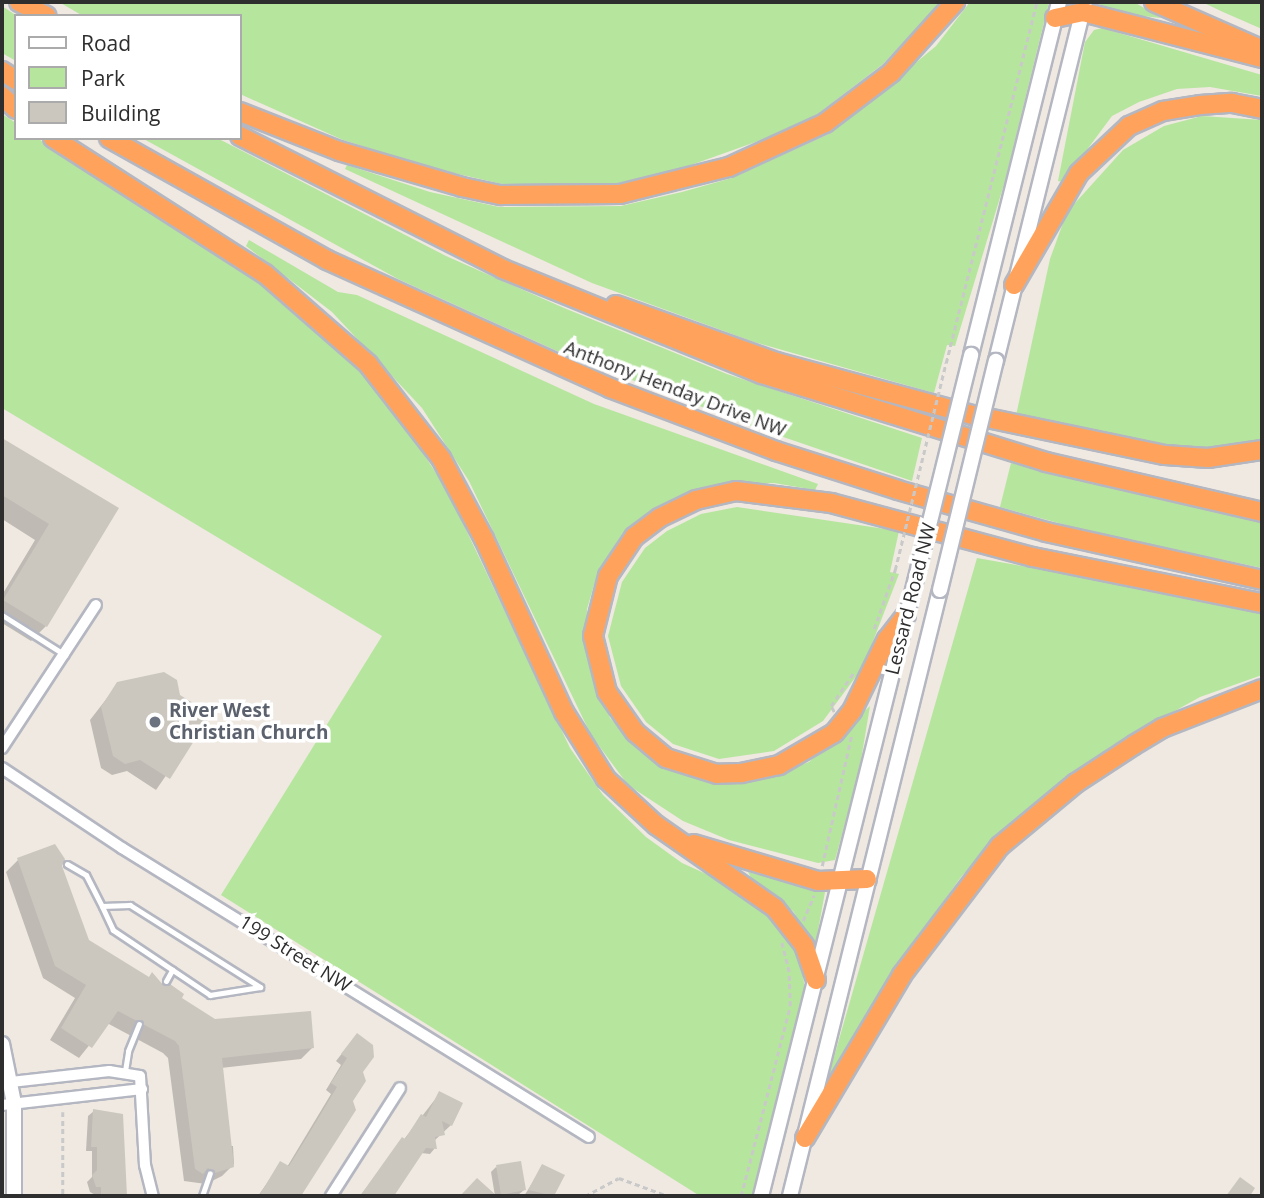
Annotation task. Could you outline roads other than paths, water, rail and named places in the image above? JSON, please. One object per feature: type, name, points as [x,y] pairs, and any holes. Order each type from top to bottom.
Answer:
[{"type":"highway","points":[[18,2],[36,14]]},
{"type":"highway","points":[[18,2],[43,14]]},
{"type":"highway","points":[[242,113],[339,151],[461,187],[501,195],[620,194],[729,167],[825,123],[891,73],[955,2]]},
{"type":"highway","points":[[1154,2],[1262,50]]},
{"type":"highway","points":[[1057,10],[1084,7],[1262,58]]},
{"type":"highway","points":[[1014,285],[1079,173],[1129,126],[1163,111],[1200,105],[1232,103],[1262,109]]},
{"type":"highway","points":[[242,137],[503,269],[699,351],[821,395],[1046,462],[1262,512]]},
{"type":"highway","points":[[56,140],[265,274],[368,364],[441,458],[587,752],[619,794],[656,825],[775,908],[804,945],[816,980]]},
{"type":"highway","name":"Anthony Henday Drive NW","points":[[113,140],[339,265],[610,388],[776,451],[910,494],[1045,532],[1262,580]]},
{"type":"highway","points":[[503,269],[776,362],[973,415],[1165,455],[1208,458],[1262,450]]},
{"type":"highway","points":[[906,615],[887,639],[852,711],[834,733],[779,765],[741,773],[717,774],[666,758],[635,732],[607,692],[593,636],[608,576],[634,537],[659,518],[696,500],[736,491],[831,503],[1033,556],[1262,603]]},
{"type":"highway","points":[[805,1138],[902,975],[1000,846],[1076,783],[1162,728],[1262,689]]},
{"type":"highway","points":[[656,825],[713,852],[818,881],[840,883],[867,879]]},
{"type":"main road","name":"Lessard Road NW","points":[[790,1196],[1084,7]]},
{"type":"main road","name":"Lessard Road NW","points":[[761,1196],[1057,10]]},
{"type":"main road","points":[[2,1044],[14,1196]]},
{"type":"street","points":[[2,748],[96,605]]},
{"type":"street","name":"199 Street NW","points":[[2,768],[110,841],[589,1137]]},
{"type":"street","points":[[6,1082],[125,1071],[140,1076],[145,1165],[153,1196]]},
{"type":"street","points":[[331,1196],[400,1088]]},
{"type":"street","points":[[8,1104],[142,1089]]},
{"type":"lane","points":[[2,616],[65,655]]},
{"type":"lane","points":[[67,864],[86,875],[113,930],[210,995],[260,987],[130,905],[102,906]]},
{"type":"lane","points":[[166,981],[172,970]]},
{"type":"lane","points":[[125,1071],[128,1051],[139,1024]]},
{"type":"lane","points":[[202,1196],[210,1173]]},
{"type":"place","name":"River West Christian Church","points":[[155,722]]}]
